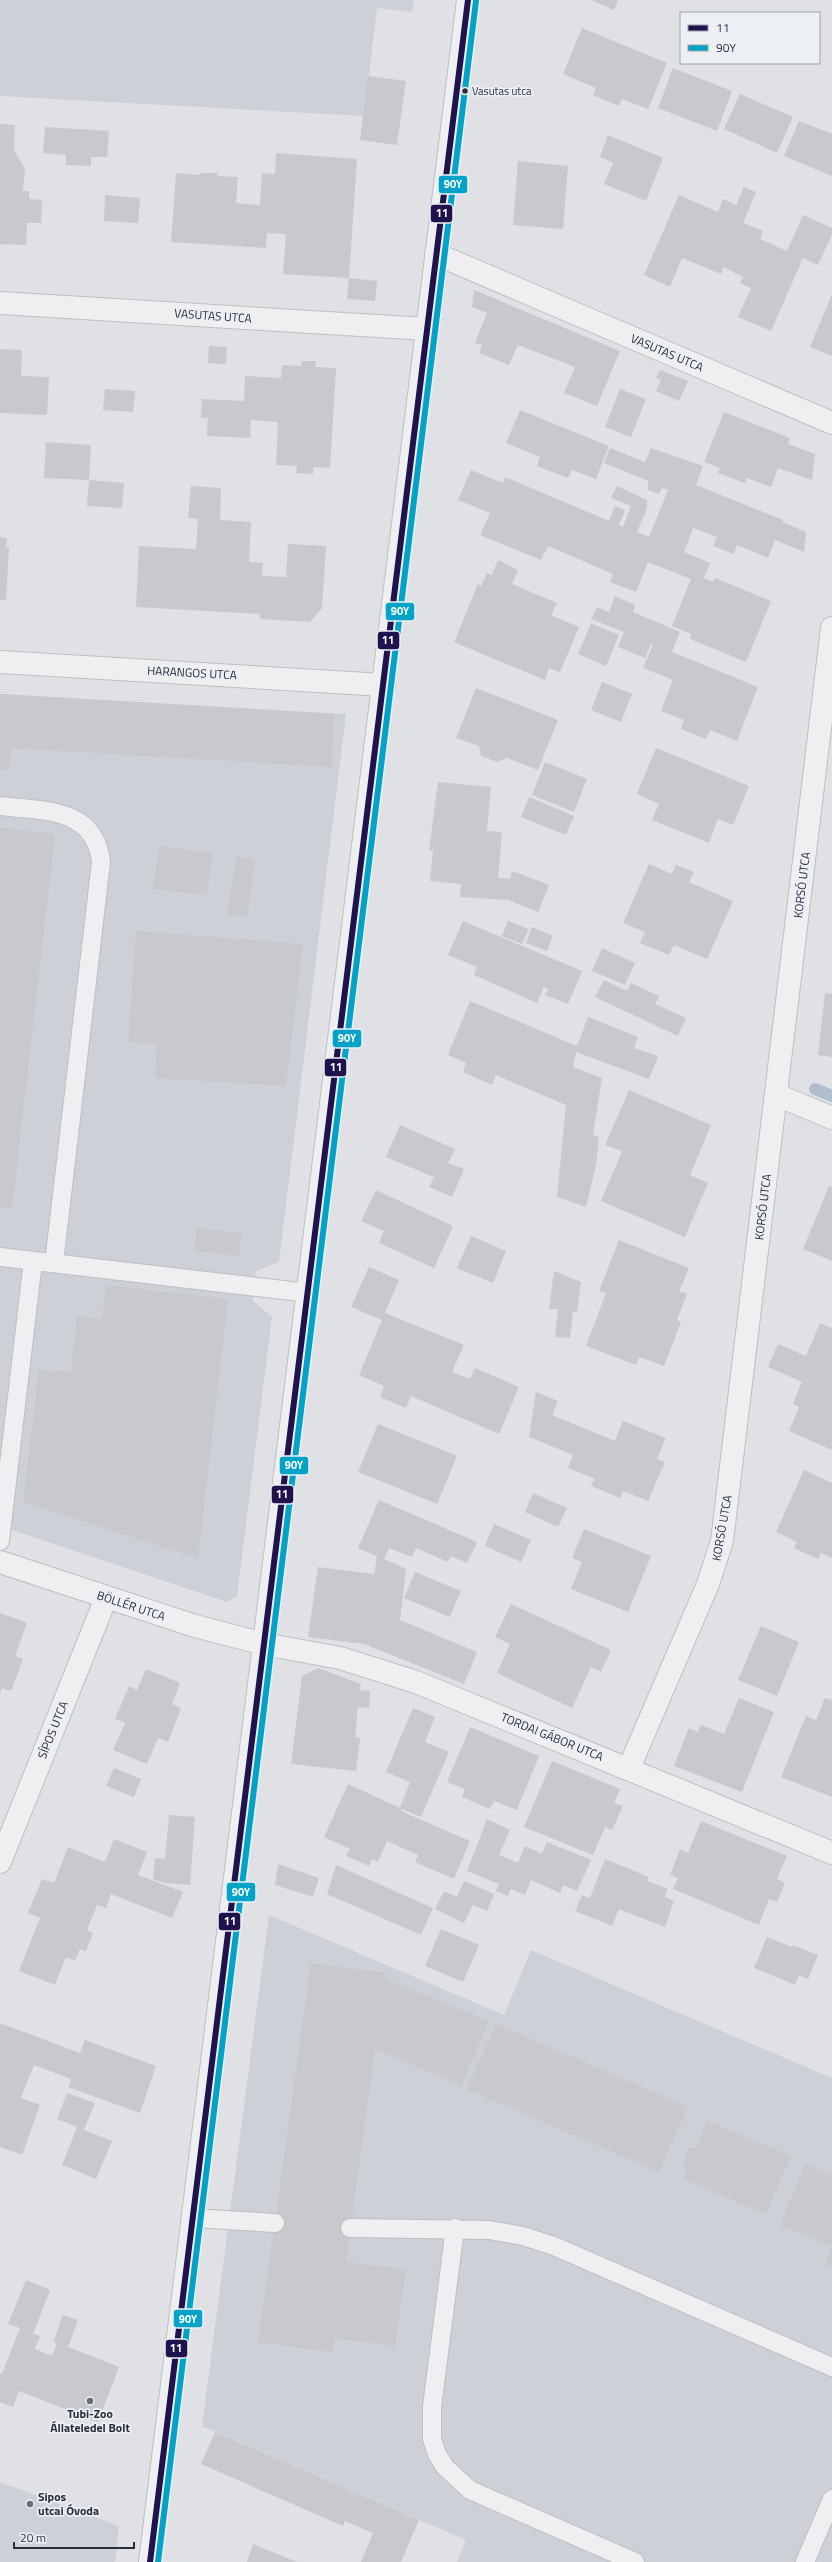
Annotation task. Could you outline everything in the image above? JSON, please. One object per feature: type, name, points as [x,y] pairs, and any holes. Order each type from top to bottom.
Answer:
[{"type":"street","points":[[150,2562],[468,0]]},
{"type":"street","name":"VASUTAS UTCA","points":[[436,254],[832,423]]},
{"type":"street","name":"VASUTAS UTCA","points":[[0,303],[426,329]]},
{"type":"street","name":"KORSÓ UTCA","points":[[629,1768],[708,1584],[722,1541],[777,1095],[832,628]]},
{"type":"street","name":"HARANGOS UTCA","points":[[0,662],[384,685]]},
{"type":"street","points":[[777,1095],[832,1118]]},
{"type":"street","name":"BÖLLÉR UTCA","points":[[0,1562],[195,1626],[264,1644]]},
{"type":"street","name":"SÍPOS UTCA","points":[[0,1862],[106,1598]]},
{"type":"street","name":"TORDAI GÁBOR UTCA","points":[[264,1644],[316,1652],[369,1666],[462,1700],[832,1853]]},
{"type":"lane","points":[[0,806],[70,816],[89,831],[100,851],[101,862],[54,1262]]},
{"type":"lane","points":[[0,1257],[54,1262],[308,1293]]},
{"type":"lane","points":[[0,1541],[33,1260]]},
{"type":"lane","points":[[192,2218],[275,2223]]},
{"type":"lane","points":[[350,2228],[455,2228],[507,2232],[554,2246],[832,2367]]},
{"type":"lane","points":[[455,2228],[432,2407],[432,2439],[437,2454],[456,2480],[483,2497],[635,2562]]},
{"type":"lane","points":[[805,2562],[832,2499]]},
{"type":"shaded area","points":[[0,0],[414,0],[412,12],[377,8],[364,116],[0,96]]},
{"type":"shaded area","points":[[0,694],[346,714],[279,1262],[256,1271],[253,1301],[272,1317],[237,1596],[227,1602],[0,1526]]},
{"type":"shaded area","points":[[269,1915],[504,2015],[531,1950],[832,2078],[832,2562],[457,2562],[466,2540],[202,2426]]},
{"type":"shaded area","name":"Sipos utcai Óvoda","points":[[0,2482],[119,2526],[115,2562],[0,2562]]},
{"type":"building","points":[[591,0],[618,0],[614,10]]},
{"type":"building","points":[[582,28],[667,63],[648,109],[622,99],[619,106],[593,95],[596,88],[563,74]]},
{"type":"building","points":[[673,68],[732,91],[717,131],[658,108]]},
{"type":"building","points":[[368,76],[406,81],[397,145],[360,140]]},
{"type":"building","points":[[740,94],[793,117],[777,153],[724,129]]},
{"type":"building","points":[[799,121],[832,134],[832,176],[784,156]]},
{"type":"building","points":[[0,124],[15,125],[14,150],[25,169],[23,191],[29,191],[29,199],[42,200],[41,223],[27,223],[26,245],[0,244]]},
{"type":"building","points":[[45,127],[109,131],[107,157],[91,157],[91,166],[66,165],[66,155],[43,153]]},
{"type":"building","points":[[608,135],[663,158],[646,201],[604,184],[613,163],[600,157]]},
{"type":"building","points":[[276,153],[357,159],[349,278],[283,274],[286,234],[267,233],[266,248],[171,242],[176,173],[200,175],[201,173],[218,173],[217,176],[238,177],[236,203],[260,205],[262,173],[275,174]]},
{"type":"building","points":[[518,161],[568,166],[563,229],[513,225]]},
{"type":"building","points":[[744,187],[756,192],[743,223],[763,231],[760,239],[787,251],[803,215],[832,228],[832,234],[818,265],[803,258],[771,331],[738,317],[751,288],[740,283],[743,277],[723,267],[721,274],[682,258],[670,287],[644,275],[679,195],[718,212],[723,199],[736,205]]},
{"type":"building","points":[[105,195],[140,198],[138,223],[104,221]]},
{"type":"building","points":[[349,278],[377,281],[375,301],[347,299]]},
{"type":"building","points":[[474,290],[620,351],[597,406],[564,393],[575,367],[518,345],[509,365],[479,353],[482,345],[475,343],[487,313],[472,307]]},
{"type":"building","points":[[832,294],[832,356],[810,347]]},
{"type":"building","points":[[209,346],[227,347],[226,364],[208,363]]},
{"type":"building","points":[[0,349],[22,350],[21,376],[49,377],[47,415],[0,413]]},
{"type":"building","points":[[302,361],[316,361],[315,367],[336,368],[330,468],[313,467],[313,474],[296,473],[297,466],[276,465],[278,422],[251,420],[250,438],[207,436],[208,418],[201,418],[202,399],[244,401],[245,376],[281,378],[282,365],[301,366]]},
{"type":"building","points":[[660,370],[688,381],[679,401],[656,391],[661,380],[656,378]]},
{"type":"building","points":[[105,389],[135,391],[133,412],[103,410]]},
{"type":"building","points":[[620,389],[646,399],[631,437],[605,427]]},
{"type":"building","points":[[520,410],[609,446],[596,479],[572,470],[568,478],[537,466],[540,457],[506,443]]},
{"type":"building","points":[[724,412],[790,438],[788,444],[815,454],[812,480],[778,468],[771,487],[747,478],[745,483],[718,473],[720,468],[704,462]]},
{"type":"building","points":[[46,442],[91,445],[89,480],[44,478]]},
{"type":"building","points":[[610,448],[645,462],[651,448],[703,466],[696,485],[783,520],[782,522],[806,532],[804,552],[775,540],[768,558],[737,545],[734,554],[713,546],[717,537],[693,528],[684,552],[710,563],[704,578],[713,582],[715,578],[771,601],[746,662],[690,639],[691,634],[672,626],[691,579],[648,562],[636,592],[610,582],[613,574],[548,546],[541,560],[480,535],[490,513],[458,500],[471,470],[503,483],[505,477],[609,521],[615,506],[625,510],[619,525],[623,527],[631,506],[611,498],[617,486],[647,500],[647,508],[637,532],[649,537],[668,490],[662,488],[659,494],[648,490],[648,481],[604,463]]},
{"type":"building","points":[[89,480],[124,483],[122,508],[87,506]]},
{"type":"building","points":[[191,486],[221,488],[220,520],[251,522],[249,562],[263,563],[262,576],[286,577],[288,544],[326,546],[322,608],[310,622],[260,619],[260,614],[136,607],[139,546],[196,549],[198,519],[188,518]]},
{"type":"building","points":[[0,537],[7,538],[6,547],[9,547],[6,600],[0,600]]},
{"type":"building","points":[[498,560],[518,570],[512,584],[557,603],[551,615],[579,627],[560,672],[549,668],[545,680],[454,642],[478,584],[481,586],[487,573],[492,575]]},
{"type":"building","points":[[615,596],[635,605],[633,612],[680,632],[672,652],[758,687],[737,741],[710,730],[706,739],[681,729],[684,720],[661,711],[673,680],[643,668],[653,644],[651,644],[645,658],[618,647],[624,632],[591,619],[597,607],[609,612]]},
{"type":"building","points":[[591,623],[619,635],[606,666],[578,654]]},
{"type":"building","points":[[602,682],[632,694],[621,722],[591,710]]},
{"type":"building","points":[[476,688],[558,720],[538,770],[507,758],[497,762],[481,756],[479,746],[456,738]]},
{"type":"building","points":[[0,694],[334,714],[332,767],[11,748],[9,770],[0,770]]},
{"type":"building","points":[[656,748],[749,786],[733,825],[718,819],[709,843],[652,820],[659,804],[637,794]]},
{"type":"building","points":[[545,762],[587,779],[574,812],[532,795]]},
{"type":"building","points":[[438,782],[491,787],[487,831],[502,832],[498,878],[510,879],[513,871],[549,885],[538,912],[508,900],[460,897],[461,884],[430,881],[433,850],[429,850]]},
{"type":"building","points":[[529,797],[574,816],[566,835],[521,817]]},
{"type":"building","points":[[0,828],[55,834],[12,1209],[0,1208]]},
{"type":"building","points":[[159,846],[212,853],[207,895],[153,889]]},
{"type":"building","points":[[236,857],[255,860],[247,917],[228,914]]},
{"type":"building","points":[[649,864],[672,874],[676,865],[694,872],[689,882],[733,901],[707,959],[674,945],[669,955],[640,943],[645,932],[623,923]]},
{"type":"building","points":[[463,921],[582,971],[568,1004],[545,995],[548,989],[544,987],[537,1003],[474,975],[477,967],[448,955]]},
{"type":"building","points":[[508,921],[529,929],[522,944],[502,936]]},
{"type":"building","points":[[532,927],[553,936],[547,951],[526,943]]},
{"type":"building","points":[[136,931],[303,944],[286,1086],[155,1078],[157,1044],[128,1042]]},
{"type":"building","points":[[602,948],[635,963],[625,985],[592,971]]},
{"type":"building","points":[[604,980],[627,991],[631,983],[659,996],[655,1004],[686,1018],[678,1036],[595,997]]},
{"type":"building","points":[[825,993],[832,994],[832,1057],[818,1055]]},
{"type":"building","points":[[470,1001],[577,1046],[588,1017],[638,1037],[634,1048],[658,1056],[649,1079],[576,1052],[573,1067],[602,1078],[593,1135],[599,1137],[596,1165],[586,1207],[557,1197],[566,1105],[496,1075],[492,1085],[463,1072],[466,1063],[448,1055]]},
{"type":"building","points":[[629,1090],[711,1125],[690,1175],[708,1183],[685,1237],[601,1201],[622,1151],[605,1145]]},
{"type":"building","points":[[400,1125],[455,1149],[448,1163],[464,1169],[452,1197],[429,1187],[434,1177],[386,1157]]},
{"type":"building","points":[[829,1186],[832,1187],[832,1261],[803,1249]]},
{"type":"building","points":[[376,1190],[453,1226],[434,1268],[379,1243],[384,1231],[361,1221]]},
{"type":"building","points":[[197,1228],[242,1233],[239,1256],[194,1251]]},
{"type":"building","points":[[471,1236],[506,1251],[493,1283],[457,1268]]},
{"type":"building","points":[[619,1240],[689,1268],[679,1291],[687,1294],[677,1320],[681,1322],[664,1366],[639,1357],[636,1365],[586,1346],[606,1293],[599,1291]]},
{"type":"building","points":[[369,1267],[399,1280],[385,1313],[464,1345],[452,1372],[470,1379],[475,1368],[519,1387],[499,1434],[411,1396],[406,1408],[380,1397],[384,1386],[359,1375],[382,1320],[351,1307]]},
{"type":"building","points":[[554,1271],[581,1282],[577,1312],[573,1311],[570,1338],[555,1337],[558,1309],[549,1309]]},
{"type":"building","points":[[106,1285],[228,1299],[198,1558],[23,1502],[39,1370],[71,1372],[77,1316],[102,1319]]},
{"type":"building","points":[[820,1323],[832,1328],[832,1450],[789,1431],[799,1407],[793,1404],[802,1382],[768,1367],[778,1344],[806,1356]]},
{"type":"building","points":[[536,1392],[558,1401],[552,1415],[615,1441],[623,1421],[666,1438],[657,1459],[665,1462],[648,1501],[623,1491],[620,1498],[591,1486],[595,1479],[568,1468],[573,1455],[529,1437]]},
{"type":"building","points":[[378,1424],[457,1456],[437,1504],[358,1472]]},
{"type":"building","points":[[804,1470],[832,1483],[832,1558],[821,1553],[818,1559],[794,1548],[797,1542],[776,1532]]},
{"type":"building","points":[[533,1493],[567,1508],[558,1527],[525,1512]]},
{"type":"building","points":[[379,1500],[477,1542],[467,1563],[451,1556],[448,1562],[416,1548],[412,1557],[389,1548],[384,1559],[406,1569],[400,1620],[477,1652],[464,1684],[364,1644],[308,1637],[318,1567],[374,1574],[377,1556],[358,1548]]},
{"type":"building","points":[[494,1524],[531,1540],[521,1562],[485,1546]]},
{"type":"building","points":[[584,1529],[651,1556],[628,1612],[571,1589],[582,1562],[572,1558]]},
{"type":"building","points":[[415,1572],[461,1591],[450,1617],[404,1598]]},
{"type":"building","points":[[511,1604],[611,1650],[601,1672],[591,1667],[572,1708],[497,1673],[510,1644],[495,1637]]},
{"type":"building","points":[[0,1613],[27,1623],[15,1656],[23,1659],[11,1691],[2,1688],[0,1693]]},
{"type":"building","points":[[761,1626],[799,1642],[777,1696],[738,1680]]},
{"type":"building","points":[[318,1668],[361,1684],[360,1690],[370,1691],[369,1708],[358,1707],[355,1737],[360,1738],[356,1771],[291,1764],[302,1676]]},
{"type":"building","points":[[146,1669],[180,1683],[172,1704],[181,1708],[168,1742],[158,1738],[147,1764],[113,1750],[125,1723],[115,1719],[129,1686],[137,1690]]},
{"type":"building","points":[[739,1698],[774,1712],[742,1792],[674,1766],[689,1728],[698,1732],[701,1725],[724,1734]]},
{"type":"building","points":[[825,1698],[832,1700],[832,1797],[781,1777],[806,1716],[816,1720]]},
{"type":"building","points":[[413,1708],[435,1717],[425,1742],[449,1752],[421,1817],[402,1809],[401,1811],[470,1841],[454,1879],[415,1862],[418,1855],[387,1841],[378,1862],[372,1859],[369,1866],[346,1856],[350,1849],[324,1837],[348,1784],[400,1808],[410,1782],[386,1772]]},
{"type":"building","points":[[470,1727],[539,1756],[517,1810],[494,1801],[490,1809],[462,1797],[465,1789],[447,1782]]},
{"type":"building","points":[[552,1761],[620,1789],[614,1803],[623,1806],[612,1830],[605,1827],[593,1855],[524,1827]]},
{"type":"building","points":[[114,1768],[141,1779],[134,1797],[106,1786]]},
{"type":"building","points":[[169,1815],[195,1817],[190,1885],[165,1883],[153,1879],[155,1858],[165,1859]]},
{"type":"building","points":[[487,1819],[510,1830],[499,1855],[518,1863],[525,1846],[542,1854],[547,1842],[591,1860],[577,1891],[563,1885],[560,1893],[531,1880],[525,1895],[511,1889],[508,1896],[496,1891],[499,1884],[467,1871]]},
{"type":"building","points":[[701,1821],[787,1856],[777,1879],[785,1883],[777,1902],[769,1899],[759,1925],[673,1889],[678,1878],[670,1875],[680,1849],[688,1853]]},
{"type":"building","points":[[114,1839],[147,1852],[138,1875],[183,1892],[172,1918],[111,1894],[106,1908],[97,1905],[87,1930],[93,1933],[86,1951],[80,1949],[75,1961],[66,1957],[55,1985],[19,1971],[40,1918],[28,1913],[42,1879],[54,1883],[68,1847],[105,1862]]},
{"type":"building","points":[[605,1859],[649,1877],[647,1881],[668,1889],[665,1897],[674,1901],[665,1927],[619,1909],[612,1926],[575,1911],[582,1895],[590,1898]]},
{"type":"building","points":[[278,1864],[319,1878],[313,1897],[275,1885]]},
{"type":"building","points":[[336,1865],[433,1908],[421,1935],[327,1894]]},
{"type":"building","points":[[464,1881],[494,1894],[487,1911],[473,1905],[464,1923],[435,1909],[444,1891],[457,1897]]},
{"type":"building","points":[[441,1929],[479,1945],[463,1982],[425,1966]]},
{"type":"building","points":[[767,1937],[818,1955],[808,1979],[799,1975],[795,1985],[754,1968]]},
{"type":"building","points":[[311,1963],[386,1973],[385,1979],[489,2021],[461,2085],[375,2049],[346,2262],[406,2270],[395,2346],[335,2338],[333,2352],[258,2342]]},
{"type":"building","points":[[0,2023],[80,2053],[85,2040],[156,2066],[140,2113],[68,2087],[71,2079],[34,2065],[21,2098],[40,2105],[22,2155],[0,2147]]},
{"type":"building","points":[[496,2024],[688,2107],[659,2172],[467,2089]]},
{"type":"building","points":[[67,2093],[95,2103],[84,2130],[112,2141],[96,2179],[62,2165],[77,2127],[57,2119]]},
{"type":"building","points":[[707,2121],[791,2156],[766,2214],[683,2179],[688,2167],[682,2165],[689,2147],[695,2149]]},
{"type":"building","points":[[805,2164],[832,2175],[832,2246],[780,2225]]},
{"type":"building","points":[[832,2247],[832,2268],[824,2265]]},
{"type":"building","points":[[26,2280],[50,2290],[33,2334],[40,2336],[35,2349],[52,2356],[57,2343],[53,2342],[63,2315],[78,2320],[68,2347],[119,2367],[98,2422],[19,2391],[13,2407],[0,2402],[0,2373],[2,2374],[20,2328],[8,2324]]},
{"type":"building","points":[[215,2432],[419,2520],[401,2562],[361,2562],[373,2533],[345,2521],[343,2526],[201,2464]]},
{"type":"building","points":[[253,2544],[297,2562],[247,2562]]},
{"type":"waterway","points":[[815,1089],[832,1096]]},
{"type":"transit line","name":"11","points":[[150,2562],[468,0]]},
{"type":"transit line","name":"90Y","points":[[158,2562],[476,1]]},
{"type":"place","name":"Vasutas utca","points":[[465,91]]},
{"type":"place","name":"Tubi-Zoo Állateledel Bolt","points":[[90,2401]]},
{"type":"place","name":"Sipos utcai Óvoda","points":[[30,2504]]}]
